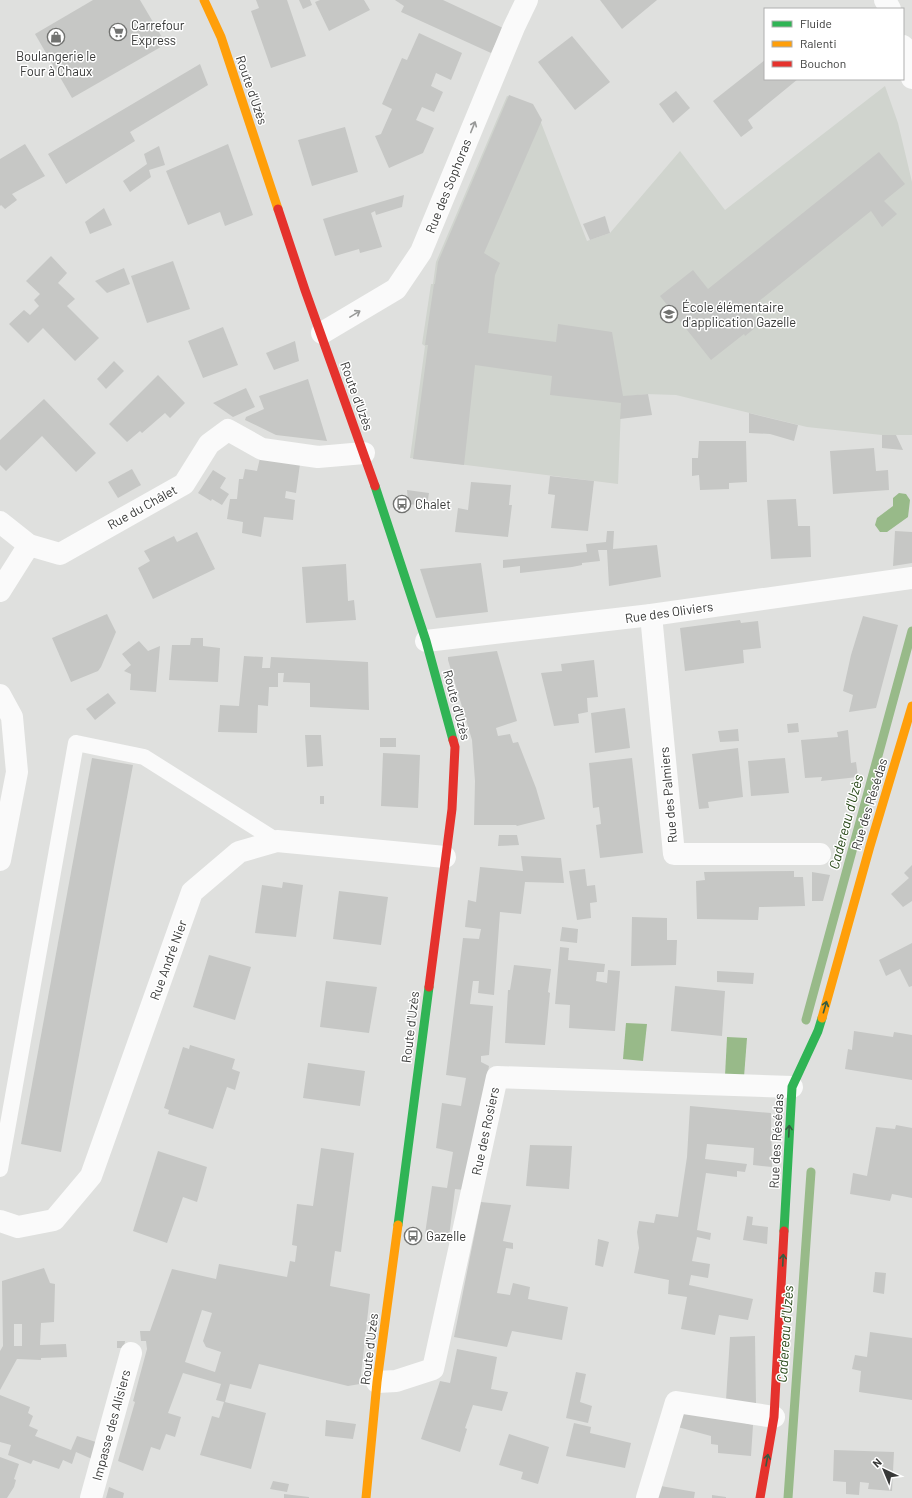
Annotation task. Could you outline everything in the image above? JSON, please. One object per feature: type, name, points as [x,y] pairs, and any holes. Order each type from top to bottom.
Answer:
[{"type":"main road","name":"Route d'Uzès","points":[[204,0],[221,37],[305,290],[364,453],[426,641],[456,747],[452,809],[377,1382],[366,1498]]},
{"type":"main road","name":"Rue des Résédas","points":[[760,1498],[774,1416],[792,1087],[818,1031],[870,846],[912,706]]},
{"type":"street","name":"Rue des Sophoras","points":[[322,334],[396,289],[421,252],[514,27],[527,0]]},
{"type":"street","points":[[904,50],[912,78]]},
{"type":"street","name":"Rue du Châlet","points":[[0,522],[29,545],[60,554],[184,484],[209,444],[228,430],[262,449],[318,456],[364,453]]},
{"type":"street","points":[[0,591],[29,545]]},
{"type":"street","name":"Rue des Oliviers","points":[[426,641],[651,614],[912,578]]},
{"type":"street","name":"Rue des Palmiers","points":[[651,614],[674,854],[820,854]]},
{"type":"street","points":[[0,695],[12,717],[17,772],[0,860]]},
{"type":"street","name":"Rue André Nier","points":[[0,1221],[18,1227],[54,1220],[91,1176],[192,892],[239,852],[277,841],[445,857]]},
{"type":"street","name":"Rue des Rosiers","points":[[377,1382],[396,1381],[433,1369],[497,1077],[792,1087]]},
{"type":"street","name":"Impasse des Alisiers","points":[[91,1498],[132,1353]]},
{"type":"street","points":[[647,1498],[676,1402],[774,1416]]},
{"type":"lane","points":[[0,1169],[76,743],[144,757],[277,841]]},
{"type":"shaded area","name":"École élémentaire d'application Gazelle","points":[[885,86],[898,123],[912,182],[912,435],[882,435],[807,427],[676,395],[646,394],[621,397],[618,484],[410,458],[425,346],[422,344],[431,284],[433,284],[436,262],[507,96],[530,104],[540,120],[587,241],[610,233],[680,151],[725,210]]},
{"type":"shaded area","points":[[899,493],[906,494],[910,500],[908,517],[887,532],[880,532],[875,525],[877,518],[893,506],[893,498]]},
{"type":"shaded area","points":[[626,1023],[647,1024],[643,1061],[623,1059]]},
{"type":"shaded area","points":[[727,1037],[747,1038],[744,1077],[725,1076]]},
{"type":"building","points":[[93,0],[140,0],[166,44],[72,98],[35,34]]},
{"type":"building","points":[[256,0],[287,0],[306,56],[271,68],[251,11],[259,8]]},
{"type":"building","points":[[299,0],[310,0],[312,5],[303,9]]},
{"type":"building","points":[[320,0],[364,0],[370,10],[329,31],[315,2]]},
{"type":"building","points":[[395,0],[443,0],[503,28],[491,53],[401,12],[404,6]]},
{"type":"building","points":[[600,0],[657,0],[622,29]]},
{"type":"building","points":[[419,33],[462,53],[451,80],[436,73],[431,86],[443,92],[434,112],[422,107],[416,120],[434,128],[423,153],[389,168],[375,136],[381,134],[392,109],[382,104],[402,58],[407,60]]},
{"type":"building","points":[[572,36],[610,82],[575,110],[538,62]]},
{"type":"building","points":[[764,61],[764,80],[797,80],[748,120],[753,128],[741,137],[713,101]]},
{"type":"building","points":[[200,64],[208,85],[130,132],[135,141],[66,184],[48,154]]},
{"type":"building","points":[[676,91],[690,108],[673,123],[659,104]]},
{"type":"building","points":[[509,95],[533,104],[542,120],[484,253],[500,263],[495,275],[488,333],[556,342],[558,324],[612,332],[623,396],[648,394],[652,415],[620,419],[621,403],[550,395],[552,376],[475,365],[464,465],[413,459],[428,345],[425,345],[438,262]]},
{"type":"building","points":[[345,127],[358,172],[312,186],[298,140]]},
{"type":"building","points":[[25,144],[45,176],[12,194],[17,200],[5,209],[1,205],[0,206],[0,159]]},
{"type":"building","points":[[228,144],[253,215],[225,226],[220,212],[188,225],[166,171]]},
{"type":"building","points":[[159,146],[165,165],[149,170],[151,177],[130,192],[123,181],[147,164],[144,154]]},
{"type":"building","points":[[879,152],[905,184],[884,201],[897,214],[882,227],[871,211],[748,310],[761,323],[745,336],[744,334],[711,360],[660,296],[693,270],[708,289]]},
{"type":"building","points":[[404,195],[402,207],[376,215],[375,211],[371,213],[382,247],[360,253],[359,249],[335,256],[323,219]]},
{"type":"building","points":[[104,208],[112,225],[90,234],[85,222]]},
{"type":"building","points":[[605,216],[610,233],[590,240],[583,224]]},
{"type":"building","points":[[51,256],[67,273],[58,283],[75,299],[67,306],[99,338],[75,361],[43,328],[28,343],[9,324],[24,310],[30,315],[39,306],[34,300],[40,294],[26,281]]},
{"type":"building","points":[[173,261],[190,309],[147,323],[131,276]]},
{"type":"building","points":[[124,268],[130,284],[107,293],[95,281]]},
{"type":"building","points":[[223,327],[238,365],[203,378],[188,341]]},
{"type":"building","points":[[295,341],[299,361],[274,370],[266,353]]},
{"type":"building","points":[[114,361],[124,371],[106,389],[97,379]]},
{"type":"building","points":[[158,375],[185,403],[170,418],[165,413],[142,433],[140,431],[127,442],[109,424]]},
{"type":"building","points":[[308,379],[327,441],[276,435],[245,420],[246,417],[264,409],[259,396]]},
{"type":"building","points":[[246,388],[255,407],[233,417],[213,403]]},
{"type":"building","points":[[44,399],[96,453],[76,472],[42,436],[6,471],[0,465],[0,440]]},
{"type":"building","points":[[749,413],[798,425],[794,441],[770,434],[749,433]]},
{"type":"building","points":[[882,435],[896,435],[903,450],[882,448]]},
{"type":"building","points":[[699,441],[746,441],[747,482],[729,483],[729,489],[700,490],[699,475],[692,476],[692,458],[698,458]]},
{"type":"building","points":[[874,448],[876,471],[888,470],[889,490],[833,494],[830,451]]},
{"type":"building","points":[[260,458],[300,464],[296,493],[286,491],[285,498],[295,500],[293,520],[264,517],[261,537],[242,533],[243,522],[227,519],[230,499],[237,499],[239,479],[243,479],[245,469],[257,471]]},
{"type":"building","points":[[132,469],[141,485],[118,498],[108,482]]},
{"type":"building","points":[[213,470],[226,478],[220,488],[229,494],[222,505],[212,499],[211,501],[198,493]]},
{"type":"building","points":[[550,476],[594,481],[588,531],[551,528],[555,495],[548,494]]},
{"type":"building","points":[[471,482],[511,485],[509,505],[512,505],[508,537],[455,532],[458,508],[468,510]]},
{"type":"building","points":[[407,490],[429,493],[427,506],[408,504]]},
{"type":"building","points":[[796,499],[798,526],[810,526],[811,557],[771,559],[767,500]]},
{"type":"building","points":[[607,531],[614,531],[613,549],[657,545],[661,577],[609,586],[607,550],[598,550],[600,561],[582,563],[582,565],[572,567],[520,573],[520,566],[503,568],[503,560],[587,552],[586,544],[606,542]]},
{"type":"building","points":[[895,531],[912,532],[912,563],[893,566]]},
{"type":"building","points":[[197,532],[215,569],[153,599],[138,568],[150,561],[144,551],[174,536],[177,542]]},
{"type":"building","points":[[481,563],[488,612],[436,618],[420,569]]},
{"type":"building","points":[[346,564],[348,601],[354,600],[356,620],[306,623],[302,567]]},
{"type":"building","points":[[107,614],[116,632],[101,667],[98,671],[71,682],[52,638]]},
{"type":"building","points":[[863,616],[898,625],[876,708],[849,712],[853,695],[843,691],[851,655]]},
{"type":"building","points":[[740,620],[741,623],[758,621],[761,648],[743,650],[744,663],[685,671],[680,628]]},
{"type":"building","points":[[191,638],[203,638],[203,646],[220,648],[218,682],[169,680],[172,645],[190,645]]},
{"type":"building","points":[[139,641],[148,651],[160,646],[156,692],[130,690],[131,674],[124,671],[131,665],[122,654]]},
{"type":"building","points":[[497,651],[517,721],[496,728],[498,736],[510,734],[513,743],[518,742],[536,788],[545,819],[517,826],[474,825],[475,781],[472,740],[448,660],[448,657]]},
{"type":"building","points":[[244,656],[263,657],[262,668],[270,668],[271,657],[368,662],[369,710],[310,707],[310,683],[283,682],[284,673],[278,673],[278,687],[269,687],[268,706],[258,705],[257,733],[218,732],[220,705],[239,706]]},
{"type":"building","points":[[594,660],[598,697],[587,698],[588,712],[578,714],[579,723],[554,726],[541,673],[562,671],[561,664]]},
{"type":"building","points":[[108,693],[116,703],[95,720],[86,709]]},
{"type":"building","points":[[625,708],[630,748],[595,753],[591,713]]},
{"type":"building","points":[[798,723],[799,732],[788,733],[787,724]]},
{"type":"building","points":[[738,729],[739,741],[720,742],[718,731]]},
{"type":"building","points":[[848,730],[851,763],[856,762],[858,777],[821,781],[822,777],[805,778],[801,740],[838,737],[837,732]]},
{"type":"building","points":[[305,735],[321,735],[323,766],[307,767]]},
{"type":"building","points":[[380,738],[396,738],[396,747],[380,747]]},
{"type":"building","points":[[738,748],[743,797],[708,802],[709,808],[699,809],[692,754]]},
{"type":"building","points":[[383,753],[420,755],[418,808],[381,806]]},
{"type":"building","points":[[92,758],[133,765],[61,1152],[21,1144]]},
{"type":"building","points":[[632,758],[643,853],[600,858],[596,825],[601,824],[599,807],[593,808],[589,763]]},
{"type":"building","points":[[785,758],[789,793],[751,796],[748,761]]},
{"type":"building","points":[[320,796],[324,796],[324,804],[320,804]]},
{"type":"building","points":[[499,835],[517,835],[519,845],[498,846]]},
{"type":"building","points":[[521,856],[561,858],[564,883],[525,882],[521,914],[500,912],[494,995],[478,993],[479,981],[473,981],[470,1004],[493,1006],[489,1055],[481,1056],[481,1062],[489,1066],[479,1123],[464,1190],[455,1189],[449,1237],[425,1234],[432,1186],[447,1188],[453,1152],[436,1148],[442,1103],[461,1106],[466,1078],[446,1075],[463,938],[479,939],[481,929],[465,927],[468,900],[476,902],[480,867],[523,871]]},
{"type":"building","points":[[912,865],[912,901],[903,907],[891,894],[909,878],[904,873]]},
{"type":"building","points":[[585,869],[587,886],[595,885],[597,902],[590,903],[591,918],[577,920],[569,871]]},
{"type":"building","points":[[794,871],[794,877],[803,877],[805,906],[759,907],[758,920],[697,919],[696,881],[705,880],[704,872]]},
{"type":"building","points":[[812,872],[830,875],[823,901],[812,901]]},
{"type":"building","points":[[283,882],[303,885],[296,937],[255,933],[262,885],[282,888]]},
{"type":"building","points":[[339,891],[388,897],[381,945],[333,939]]},
{"type":"building","points":[[632,917],[667,918],[667,940],[677,940],[676,965],[631,966]]},
{"type":"building","points":[[562,927],[578,929],[577,943],[560,941]]},
{"type":"building","points":[[912,943],[912,986],[909,987],[900,969],[886,976],[879,960]]},
{"type":"building","points":[[560,947],[569,948],[568,960],[605,964],[604,972],[597,972],[596,981],[607,983],[608,970],[620,971],[615,1031],[569,1028],[570,1005],[555,1004]]},
{"type":"building","points":[[209,955],[251,967],[235,1020],[193,1007]]},
{"type":"building","points":[[514,965],[551,969],[545,1045],[505,1043],[508,990],[510,990]]},
{"type":"building","points":[[717,971],[754,973],[753,984],[717,982]]},
{"type":"building","points":[[326,981],[377,987],[369,1033],[320,1027]]},
{"type":"building","points":[[675,986],[725,991],[722,1036],[671,1031]]},
{"type":"building","points":[[854,1031],[893,1037],[894,1032],[912,1035],[912,1080],[845,1069],[848,1049],[852,1050]]},
{"type":"building","points":[[190,1045],[235,1059],[232,1069],[240,1072],[235,1090],[227,1087],[213,1129],[168,1114],[169,1110],[164,1108],[183,1047],[189,1049]]},
{"type":"building","points":[[308,1063],[365,1071],[360,1106],[303,1098]]},
{"type":"building","points":[[690,1106],[771,1113],[772,1167],[753,1165],[754,1148],[707,1144],[705,1159],[747,1164],[745,1172],[737,1171],[737,1177],[706,1173],[697,1230],[711,1233],[710,1240],[697,1237],[692,1261],[710,1264],[708,1278],[691,1275],[689,1285],[753,1299],[748,1320],[719,1315],[715,1335],[681,1329],[687,1297],[668,1294],[669,1280],[634,1273],[639,1248],[637,1232],[639,1221],[654,1223],[656,1214],[678,1217],[687,1157]]},
{"type":"building","points":[[896,1125],[912,1128],[912,1198],[892,1194],[890,1201],[850,1194],[853,1173],[867,1176],[876,1127],[895,1129]]},
{"type":"building","points":[[530,1145],[572,1146],[569,1189],[526,1186]]},
{"type":"building","points":[[321,1148],[354,1153],[341,1252],[335,1251],[330,1286],[370,1294],[360,1384],[348,1386],[259,1364],[251,1389],[230,1384],[225,1402],[266,1413],[251,1469],[200,1455],[212,1416],[219,1418],[224,1402],[216,1400],[221,1384],[183,1373],[168,1413],[181,1417],[175,1437],[166,1434],[160,1450],[151,1447],[143,1471],[118,1461],[135,1402],[133,1401],[147,1349],[146,1341],[141,1341],[140,1331],[150,1331],[172,1269],[216,1279],[219,1264],[287,1277],[290,1261],[295,1262],[297,1246],[292,1245],[297,1204],[313,1206]],"holes":[[[202,1310],[212,1313],[203,1341],[206,1347],[221,1352],[215,1372],[185,1362]]]},
{"type":"building","points":[[158,1151],[207,1167],[197,1202],[183,1197],[167,1243],[133,1231]]},
{"type":"building","points":[[481,1202],[511,1205],[503,1241],[513,1243],[513,1249],[506,1248],[497,1293],[510,1295],[513,1283],[530,1287],[528,1299],[568,1307],[562,1340],[512,1331],[507,1347],[454,1337]]},
{"type":"building","points":[[747,1216],[753,1217],[752,1225],[768,1227],[767,1244],[743,1240]]},
{"type":"building","points":[[598,1239],[609,1242],[603,1267],[595,1265]]},
{"type":"building","points":[[44,1268],[50,1283],[55,1284],[54,1322],[41,1323],[40,1345],[66,1344],[67,1357],[41,1358],[41,1360],[17,1359],[0,1390],[0,1351],[3,1346],[2,1281]],"holes":[[[14,1324],[22,1324],[22,1346],[14,1346]]]},
{"type":"building","points":[[875,1272],[886,1273],[884,1294],[873,1292]]},
{"type":"building","points":[[870,1332],[912,1338],[912,1400],[859,1392],[861,1371],[852,1369],[855,1355],[867,1357]]},
{"type":"building","points":[[755,1336],[756,1404],[726,1400],[730,1337]]},
{"type":"building","points":[[117,1341],[125,1341],[124,1348],[117,1348]]},
{"type":"building","points":[[457,1349],[497,1357],[491,1389],[508,1392],[502,1411],[473,1405],[465,1428],[467,1429],[460,1452],[421,1439],[440,1381],[450,1383]]},
{"type":"building","points":[[576,1372],[586,1374],[580,1402],[592,1406],[588,1423],[566,1418]]},
{"type":"building","points":[[0,1395],[30,1407],[28,1413],[33,1416],[29,1426],[38,1430],[35,1436],[71,1450],[77,1436],[96,1442],[92,1459],[76,1452],[72,1464],[63,1460],[59,1469],[33,1460],[31,1464],[8,1455],[11,1445],[0,1442]]},
{"type":"building","points":[[680,1407],[753,1425],[751,1456],[718,1453],[718,1445],[711,1444],[711,1436],[674,1426]]},
{"type":"building","points":[[326,1420],[356,1424],[353,1439],[325,1436]]},
{"type":"building","points":[[574,1423],[591,1427],[590,1433],[631,1443],[625,1468],[566,1456]]},
{"type":"building","points":[[509,1434],[549,1447],[538,1484],[521,1479],[523,1472],[499,1465]]},
{"type":"building","points":[[834,1450],[894,1452],[892,1491],[868,1489],[869,1483],[860,1482],[859,1495],[846,1494],[846,1482],[833,1481]]},
{"type":"building","points":[[0,1457],[19,1464],[14,1479],[16,1480],[14,1487],[7,1498],[0,1498]]},
{"type":"building","points":[[273,1481],[289,1484],[287,1492],[270,1489]]},
{"type":"building","points":[[655,1485],[695,1492],[694,1498],[651,1498]]},
{"type":"building","points":[[109,1487],[124,1493],[123,1498],[106,1498]]},
{"type":"building","points":[[284,1494],[309,1497],[309,1498],[284,1498]]},
{"type":"building","points":[[712,1495],[726,1497],[726,1498],[712,1498]]},
{"type":"waterway","name":"Cadereau d'Uzès","points":[[806,1020],[912,631]]},
{"type":"waterway","name":"Cadereau d'Uzès","points":[[788,1498],[811,1172]]},
{"type":"traffic: fast","points":[[375,486],[426,641],[453,740]]},
{"type":"traffic: fast","points":[[398,1225],[429,987]]},
{"type":"traffic: fast","points":[[784,1231],[792,1087],[818,1031],[822,1018]]},
{"type":"traffic: slow","points":[[204,0],[221,37],[278,209]]},
{"type":"traffic: slow","points":[[822,1018],[870,846],[912,706]]},
{"type":"traffic: slow","points":[[366,1498],[377,1382],[398,1225]]},
{"type":"traffic: jam","points":[[278,209],[305,290],[375,486]]},
{"type":"traffic: jam","points":[[429,987],[452,809],[455,747],[453,740]]},
{"type":"traffic: jam","points":[[760,1498],[774,1417],[784,1231]]},
{"type":"place","name":"Carrefour Express","points":[[118,32]]},
{"type":"place","name":"Boulangerie le Four à Chaux","points":[[56,37]]},
{"type":"place","name":"École élémentaire d'application Gazelle","points":[[669,314]]},
{"type":"place","name":"Chalet","points":[[402,504]]},
{"type":"place","name":"Gazelle","points":[[413,1236]]}]
